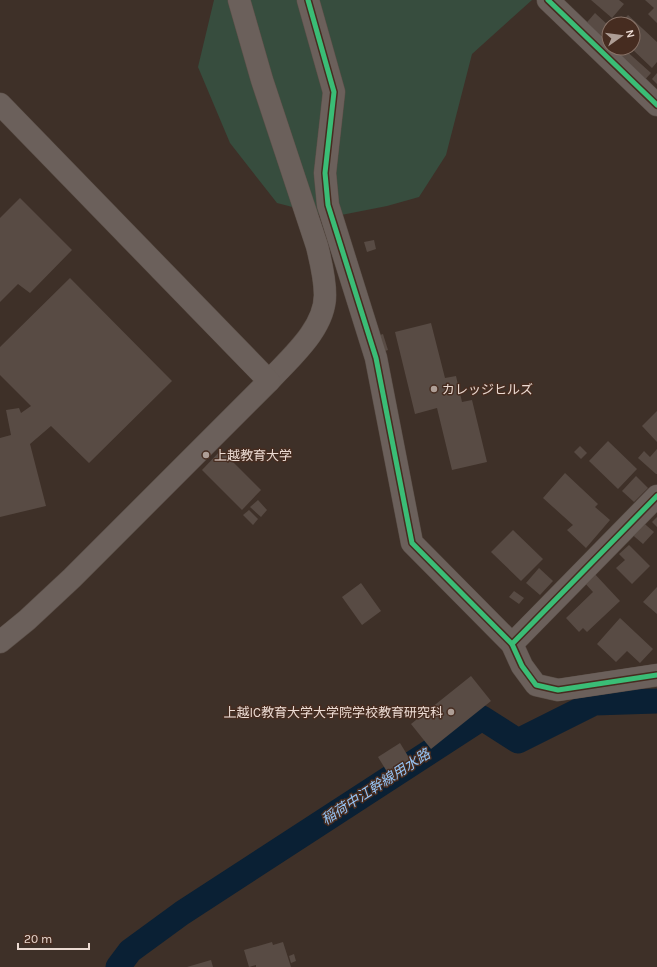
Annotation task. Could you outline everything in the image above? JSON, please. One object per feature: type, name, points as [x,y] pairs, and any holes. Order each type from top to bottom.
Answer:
[{"type":"street","points":[[0,642],[27,620],[72,578],[269,381],[310,335],[320,319],[325,297],[323,274],[317,246],[262,80],[239,0]]},
{"type":"street","points":[[308,0],[334,92],[325,173],[328,205],[376,358],[412,543],[512,644],[522,666],[536,686],[558,690],[657,675]]},
{"type":"street","points":[[548,0],[657,105]]},
{"type":"street","points":[[0,104],[269,381]]},
{"type":"street","points":[[512,644],[657,496]]},
{"type":"green space","points":[[214,0],[532,0],[472,54],[446,155],[419,197],[387,206],[331,217],[277,203],[230,143],[198,67]]},
{"type":"building","points":[[591,0],[619,0],[624,4],[614,16],[610,16]]},
{"type":"building","points":[[645,0],[657,0],[657,23],[648,14],[654,8]]},
{"type":"building","points":[[595,13],[601,19],[601,35],[596,41],[582,28]]},
{"type":"building","points":[[641,27],[657,42],[657,62],[652,68],[639,56],[641,56]]},
{"type":"building","points":[[613,56],[632,56],[651,73],[640,85],[611,59]]},
{"type":"building","points":[[657,73],[657,84],[652,79]]},
{"type":"building","points":[[20,198],[72,250],[30,293],[18,284],[0,302],[0,218]]},
{"type":"building","points":[[374,240],[376,249],[367,252],[364,242]]},
{"type":"building","points":[[70,278],[172,381],[89,463],[51,426],[30,444],[46,506],[0,517],[0,438],[11,435],[6,410],[19,408],[21,413],[31,406],[0,375],[0,347]]},
{"type":"building","name":"カレッジヒルズ","points":[[431,323],[445,378],[456,376],[462,402],[472,400],[487,462],[452,470],[437,408],[415,414],[395,332]]},
{"type":"building","points":[[383,334],[388,350],[382,352],[377,336]]},
{"type":"building","points":[[657,411],[657,442],[642,426]]},
{"type":"building","points":[[608,441],[637,469],[618,489],[589,461]]},
{"type":"building","points":[[580,446],[587,453],[581,459],[574,452]]},
{"type":"building","points":[[657,449],[656,474],[638,458],[644,451],[650,457]]},
{"type":"building","points":[[221,450],[261,490],[242,510],[202,470]]},
{"type":"building","points":[[565,473],[598,504],[595,507],[610,520],[586,548],[567,530],[573,525],[543,498]]},
{"type":"building","points":[[636,476],[648,488],[634,502],[622,491]]},
{"type":"building","points":[[258,500],[267,510],[261,517],[250,507]]},
{"type":"building","points":[[249,510],[258,519],[253,525],[243,515]]},
{"type":"building","points":[[657,517],[657,527],[652,522]]},
{"type":"building","points":[[639,519],[654,532],[643,544],[628,531]]},
{"type":"building","points":[[513,530],[543,559],[521,581],[491,552]]},
{"type":"building","points":[[629,545],[650,566],[632,584],[616,568],[625,560],[619,554]]},
{"type":"building","points":[[539,568],[553,581],[540,595],[526,583]]},
{"type":"building","points":[[592,571],[620,601],[587,632],[583,628],[579,632],[566,618],[593,592],[583,581]]},
{"type":"building","points":[[361,583],[381,611],[362,625],[342,597]]},
{"type":"building","points":[[657,587],[657,614],[643,602]]},
{"type":"building","points":[[514,591],[524,598],[519,604],[509,597]]},
{"type":"building","points":[[620,618],[653,649],[640,663],[627,651],[616,662],[597,644]]},
{"type":"building","name":"上越IC教育大学大学院学校教育研究科","points":[[471,676],[491,701],[431,749],[411,724]]},
{"type":"building","points":[[400,743],[411,761],[389,775],[378,757]]},
{"type":"building","points":[[272,942],[273,945],[283,942],[291,967],[256,967],[256,965],[249,967],[244,950]]},
{"type":"building","points":[[294,954],[296,961],[291,963],[289,956]]},
{"type":"building","points":[[211,960],[213,967],[187,967]]},
{"type":"waterway","name":"稲荷中江幹線用水路","points":[[118,967],[130,951],[182,913],[482,718],[518,741],[594,703],[657,701]]},
{"type":"cycle path","points":[[308,0],[334,92],[325,173],[328,205],[376,358],[412,543],[512,644],[522,666],[536,685],[558,690],[657,675]]},
{"type":"cycle path","points":[[548,0],[657,105]]},
{"type":"cycle path","points":[[512,644],[657,496]]},
{"type":"place","name":"カレッジヒルズ","points":[[434,389]]},
{"type":"place","name":"上越教育大学","points":[[206,455]]},
{"type":"place","name":"上越IC教育大学大学院学校教育研究科","points":[[451,712]]}]
